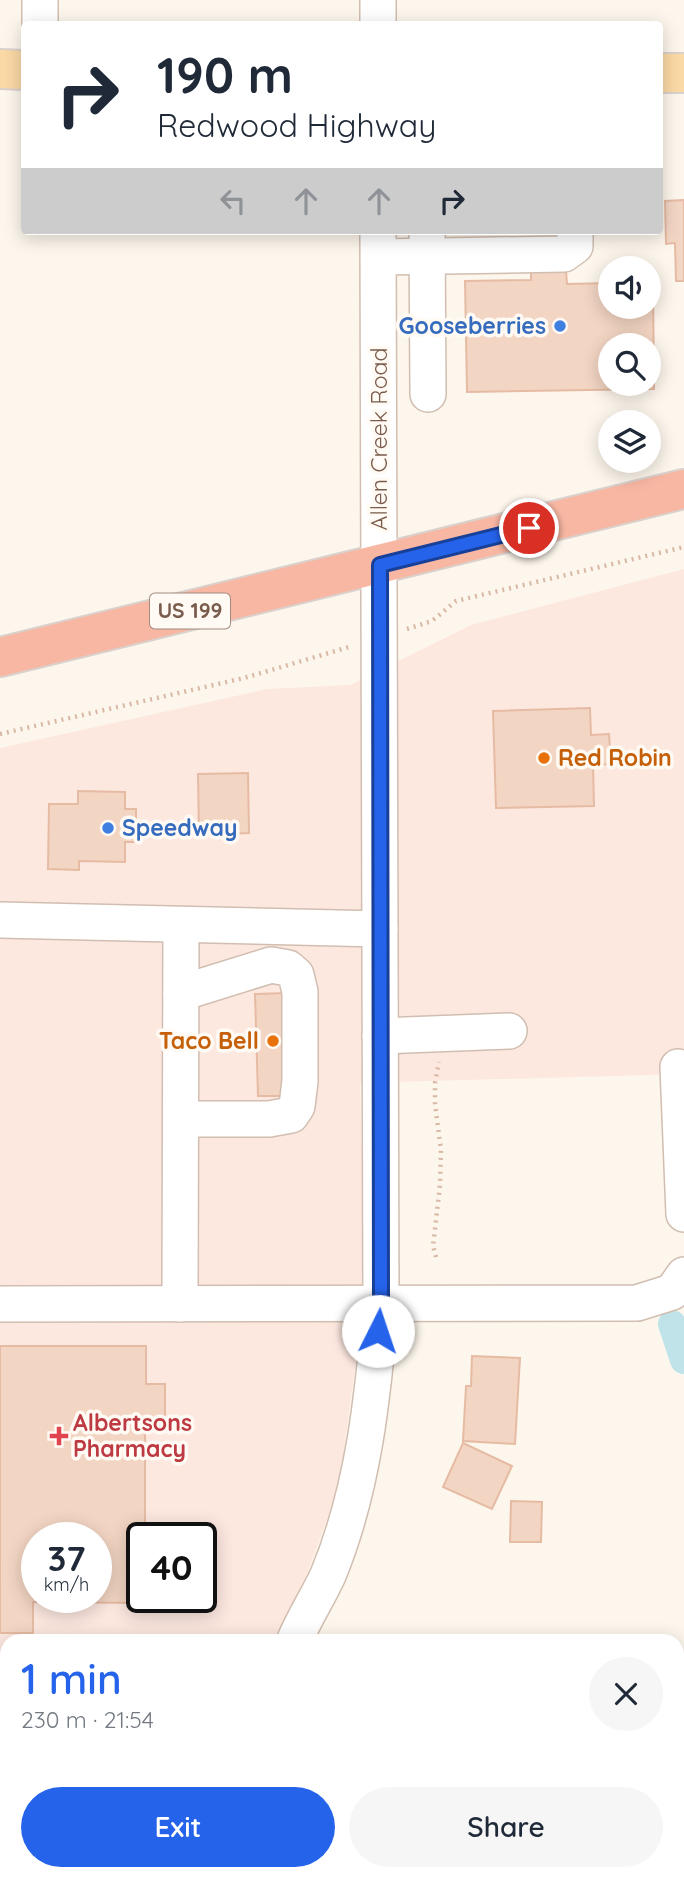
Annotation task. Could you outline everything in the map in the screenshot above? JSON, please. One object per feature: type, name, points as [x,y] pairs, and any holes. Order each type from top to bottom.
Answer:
[{"type":"highway","name":"US 199","points":[[0,657],[684,489]]},
{"type":"main road","points":[[0,69],[21,70]]},
{"type":"main road","points":[[663,73],[684,73]]},
{"type":"street","points":[[40,0],[40,21]]},
{"type":"street","points":[[378,0],[378,21]]},
{"type":"street","points":[[379,244],[427,244],[564,254],[575,246],[575,235]]},
{"type":"street","name":"Allen Creek Road","points":[[299,1634],[328,1574],[356,1483],[372,1395],[381,1303],[379,244]]},
{"type":"street","points":[[427,244],[428,394]]},
{"type":"street","points":[[0,920],[380,929]]},
{"type":"street","points":[[180,1304],[181,925]]},
{"type":"street","points":[[181,993],[271,965],[288,968],[296,975],[300,992],[299,1093],[298,1106],[291,1115],[269,1119],[181,1119]]},
{"type":"street","points":[[380,1036],[509,1031]]},
{"type":"street","points":[[678,1067],[684,1214]]},
{"type":"street","points":[[0,1304],[637,1303],[672,1292],[684,1275]]},
{"type":"path","points":[[0,734],[244,678],[432,621],[456,601],[684,547]]},
{"type":"path","points":[[436,1257],[433,1246],[441,1150],[435,1083],[441,1058]]},
{"type":"shaded area","points":[[684,569],[684,1074],[360,1083],[365,1294],[339,1486],[294,1610],[282,1634],[0,1634],[0,748],[267,689],[350,685],[471,625]]},
{"type":"building","points":[[684,200],[684,281],[676,281],[675,243],[666,244],[665,201]]},
{"type":"building","name":"Gooseberries","points":[[531,270],[566,270],[567,284],[598,283],[598,319],[653,319],[653,333],[598,333],[598,390],[467,392],[465,281],[531,280]]},
{"type":"building","points":[[590,708],[591,735],[609,734],[610,749],[610,764],[593,765],[594,806],[496,808],[493,711]]},
{"type":"building","points":[[248,773],[249,833],[199,835],[198,774]]},
{"type":"building","points":[[78,791],[125,792],[125,809],[136,809],[136,842],[125,842],[125,862],[79,861],[79,870],[48,869],[49,804],[78,804]]},
{"type":"building","points":[[289,993],[292,1096],[258,1096],[255,994]]},
{"type":"building","points":[[0,1346],[146,1346],[146,1384],[165,1384],[165,1423],[145,1422],[145,1522],[126,1522],[126,1603],[112,1603],[112,1522],[21,1522],[21,1613],[33,1613],[33,1633],[0,1633]]},
{"type":"building","points":[[472,1356],[520,1358],[515,1444],[463,1441],[466,1386],[471,1386]]},
{"type":"building","points":[[463,1443],[512,1466],[492,1509],[443,1487]]},
{"type":"building","points":[[511,1501],[542,1502],[541,1542],[510,1542]]},
{"type":"waterway","points":[[672,1324],[684,1360]]},
{"type":"place","name":"Gooseberries","points":[[560,326]]},
{"type":"place","name":"Red Robin","points":[[544,758]]},
{"type":"place","name":"Speedway","points":[[108,828]]},
{"type":"place","name":"Taco Bell","points":[[273,1041]]},
{"type":"place","name":"Albertsons Pharmacy","points":[[59,1436]]},
{"type":"route","points":[[378,1331],[381,1303],[380,565],[529,528]]}]
